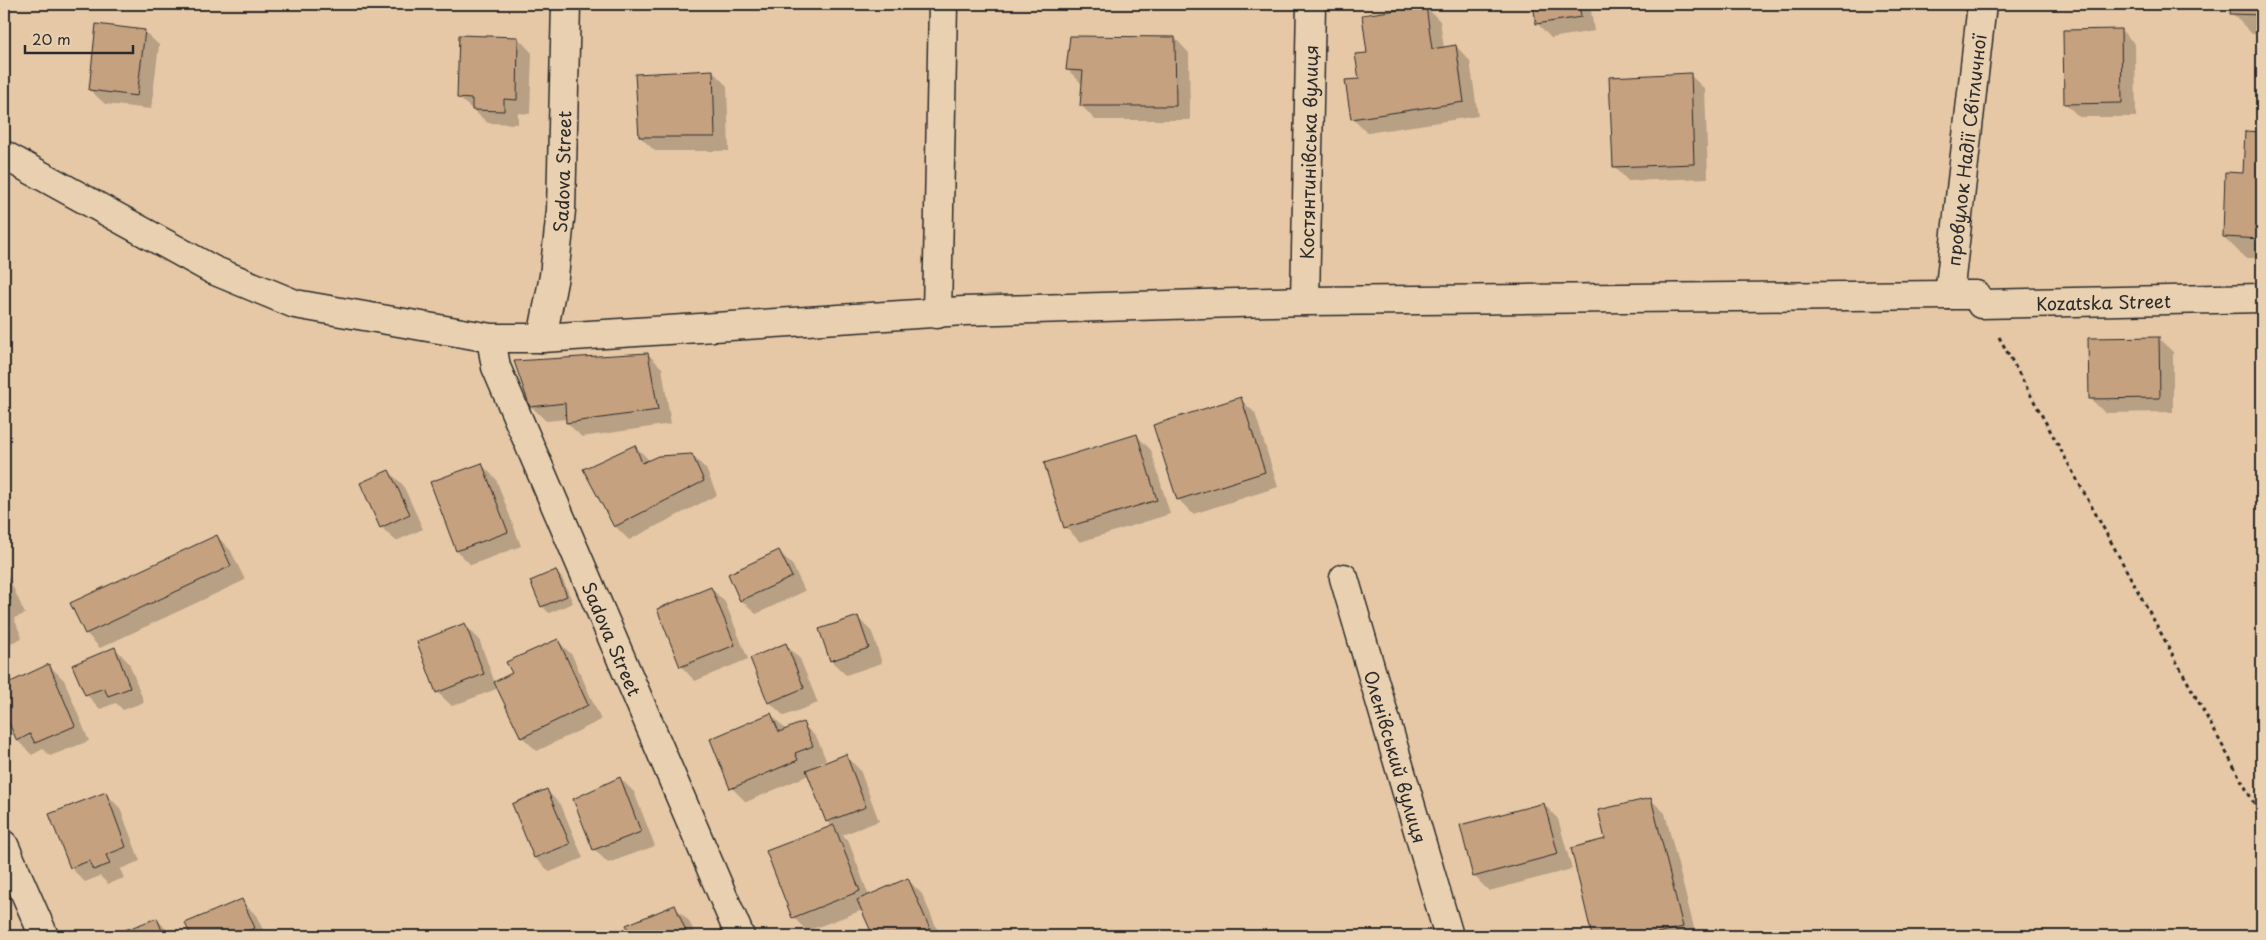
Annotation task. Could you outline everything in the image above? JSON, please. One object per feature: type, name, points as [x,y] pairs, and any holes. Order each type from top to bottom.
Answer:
[{"type":"street","name":"Sadova Street","points":[[542,338],[554,276],[561,210],[566,4]]},
{"type":"street","points":[[936,314],[943,4]]},
{"type":"street","name":"Костянтинівська вулиця","points":[[1305,301],[1311,4]]},
{"type":"street","name":"провулок Надії Світличної","points":[[1950,295],[1982,4]]},
{"type":"street","points":[[4,155],[213,270],[295,304],[491,338],[542,338],[936,314],[1305,301],[1950,295]]},
{"type":"street","name":"Kozatska Street","points":[[1950,295],[1976,295],[1981,304],[2262,298]]},
{"type":"street","name":"Sadova Street","points":[[491,338],[496,367],[740,936]]},
{"type":"street","name":"Оленівський вулиця","points":[[1344,578],[1449,936]]},
{"type":"street","points":[[4,844],[44,936]]},
{"type":"path","points":[[1981,304],[2262,818]]},
{"type":"building","points":[[1533,4],[1579,4],[1581,17],[1536,24]]},
{"type":"building","points":[[2231,4],[2262,4],[2262,15],[2230,14]]},
{"type":"building","points":[[1426,6],[1432,49],[1456,45],[1464,102],[1351,119],[1345,80],[1359,79],[1355,54],[1367,53],[1362,15]]},
{"type":"building","points":[[96,24],[145,30],[137,96],[89,90]]},
{"type":"building","points":[[2121,29],[2122,103],[2064,104],[2063,30]]},
{"type":"building","points":[[459,35],[518,37],[517,100],[504,99],[504,111],[472,110],[472,99],[457,98]]},
{"type":"building","points":[[1070,36],[1175,37],[1176,106],[1080,106],[1083,71],[1066,70]]},
{"type":"building","points":[[713,70],[715,137],[639,137],[635,74]]},
{"type":"building","points":[[1691,73],[1694,164],[1613,167],[1609,77]]},
{"type":"building","points":[[2245,131],[2262,132],[2262,239],[2223,237],[2225,172],[2243,173]]},
{"type":"building","points":[[2159,337],[2160,398],[2089,399],[2088,338]]},
{"type":"building","points":[[648,353],[658,410],[566,423],[565,403],[530,407],[514,361]]},
{"type":"building","points":[[1241,397],[1265,472],[1177,500],[1153,425]]},
{"type":"building","points":[[1137,434],[1157,500],[1064,528],[1044,463]]},
{"type":"building","points":[[635,445],[642,463],[658,456],[692,454],[704,481],[614,527],[583,469]]},
{"type":"building","points":[[482,463],[508,532],[456,551],[430,482]]},
{"type":"building","points":[[389,470],[410,514],[380,528],[360,483]]},
{"type":"building","points":[[217,535],[231,566],[85,634],[70,603]]},
{"type":"building","points":[[779,550],[792,577],[740,601],[728,574]]},
{"type":"building","points":[[556,570],[567,596],[541,607],[530,581]]},
{"type":"building","points":[[4,581],[11,599],[4,602]]},
{"type":"building","points":[[711,587],[735,645],[680,667],[657,609]]},
{"type":"building","points":[[4,610],[9,623],[4,626]]},
{"type":"building","points":[[858,616],[869,648],[830,661],[819,629]]},
{"type":"building","points":[[465,623],[484,674],[436,693],[417,642]]},
{"type":"building","points":[[558,639],[588,705],[521,738],[494,682],[512,673],[506,662]]},
{"type":"building","points":[[786,643],[804,688],[768,703],[750,658]]},
{"type":"building","points":[[115,647],[130,688],[108,696],[104,688],[85,695],[72,665]]},
{"type":"building","points":[[49,664],[75,726],[35,743],[30,734],[17,741],[4,712],[4,685]]},
{"type":"building","points":[[771,713],[779,732],[803,722],[813,746],[795,753],[798,760],[730,789],[710,739]]},
{"type":"building","points":[[846,754],[866,807],[826,822],[806,770]]},
{"type":"building","points":[[620,777],[641,832],[593,850],[573,799]]},
{"type":"building","points":[[547,789],[570,844],[534,858],[512,804]]},
{"type":"building","points":[[106,792],[126,847],[106,855],[110,864],[93,870],[89,861],[70,868],[49,814]]},
{"type":"building","points":[[1651,798],[1683,927],[1645,936],[1592,936],[1571,848],[1605,839],[1598,810]]},
{"type":"building","points":[[1544,803],[1558,854],[1473,877],[1460,825]]},
{"type":"building","points":[[834,825],[860,891],[792,918],[766,851]]},
{"type":"building","points":[[908,878],[933,936],[873,936],[857,900]]},
{"type":"building","points":[[242,899],[255,928],[236,936],[191,936],[185,923]]},
{"type":"building","points":[[675,905],[688,936],[631,936],[626,925]]},
{"type":"building","points":[[157,918],[164,936],[109,936]]}]
